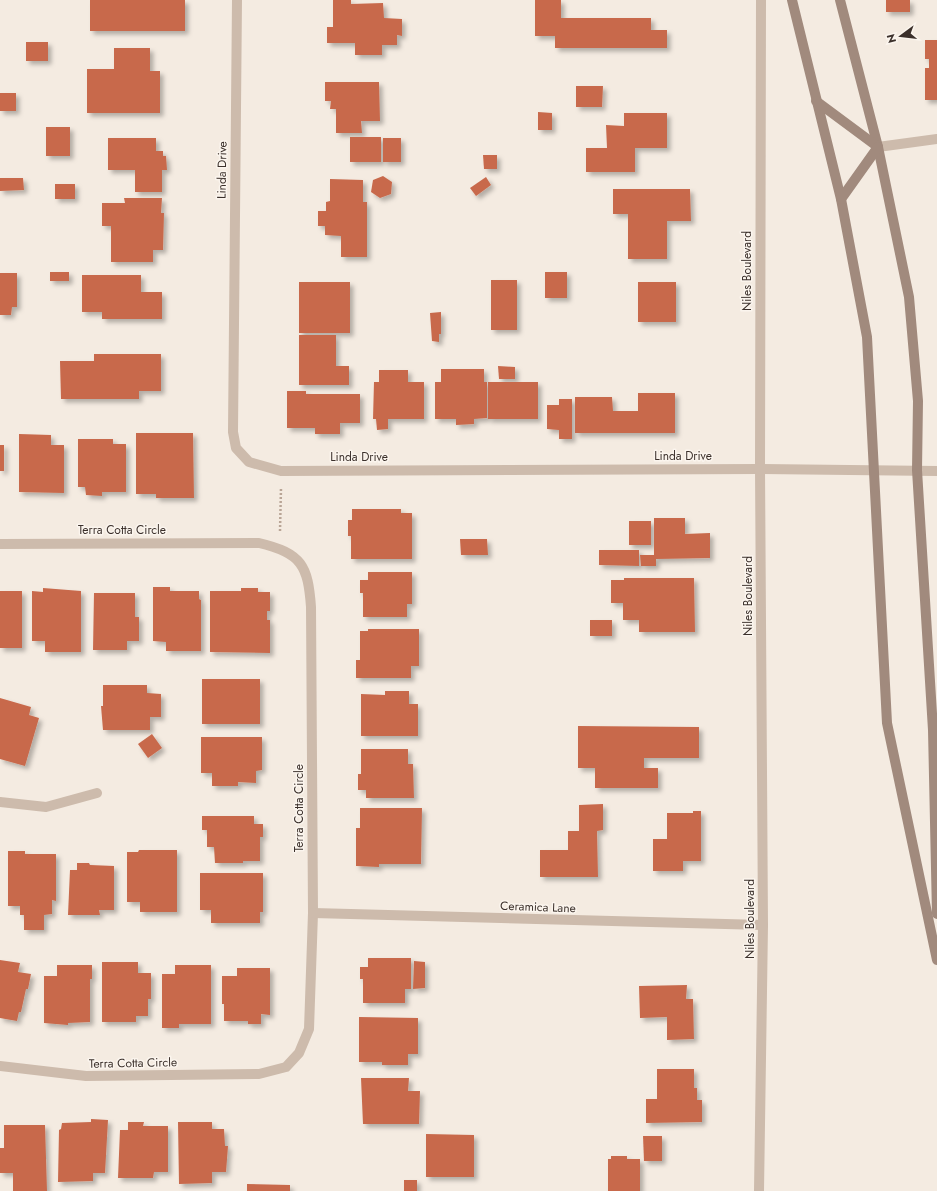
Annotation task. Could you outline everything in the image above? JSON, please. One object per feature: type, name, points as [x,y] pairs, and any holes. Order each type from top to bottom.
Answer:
[{"type":"main road","points":[[792,0],[841,199],[867,337],[887,723],[937,960]]},
{"type":"main road","points":[[840,0],[878,147],[909,297],[918,401],[917,470],[933,730],[937,914]]},
{"type":"main road","points":[[816,101],[878,147]]},
{"type":"main road","points":[[841,199],[878,147]]},
{"type":"street","name":"Linda Drive","points":[[237,0],[233,432],[236,448],[249,462],[281,471],[760,469],[937,471]]},
{"type":"street","name":"Niles Boulevard","points":[[759,1191],[763,925],[760,469],[761,0]]},
{"type":"street","points":[[878,147],[937,138]]},
{"type":"street","name":"Terra Cotta Circle","points":[[0,544],[259,543],[280,548],[300,562],[309,580],[311,607],[313,913],[309,1029],[299,1053],[286,1067],[259,1074],[86,1076],[0,1066]]},
{"type":"street","points":[[0,802],[46,807],[97,793]]},
{"type":"street","name":"Ceramica Lane","points":[[313,913],[763,925]]},
{"type":"path","points":[[280,548],[281,471]]},
{"type":"building","points":[[90,0],[185,0],[185,31],[90,31]]},
{"type":"building","points":[[333,0],[351,0],[351,4],[383,3],[384,18],[402,19],[402,36],[397,35],[397,45],[382,45],[382,55],[355,55],[355,43],[327,43],[327,27],[333,27]]},
{"type":"building","points":[[535,0],[561,0],[561,18],[651,18],[651,30],[667,30],[667,48],[555,48],[555,36],[535,36]]},
{"type":"building","points":[[886,0],[910,0],[910,12],[886,12]]},
{"type":"building","points":[[925,40],[937,40],[937,100],[925,100],[925,68],[929,68],[929,59],[925,59]]},
{"type":"building","points":[[26,42],[48,42],[48,61],[26,61]]},
{"type":"building","points":[[114,48],[150,48],[150,71],[160,71],[160,113],[87,113],[87,69],[114,69]]},
{"type":"building","points":[[325,82],[379,82],[380,121],[361,121],[362,133],[336,133],[336,109],[330,109],[331,101],[325,101]]},
{"type":"building","points":[[576,86],[603,86],[602,107],[576,107]]},
{"type":"building","points":[[0,93],[16,93],[16,111],[0,111]]},
{"type":"building","points":[[538,112],[552,113],[552,130],[538,130]]},
{"type":"building","points":[[624,113],[667,113],[667,148],[635,148],[635,172],[586,172],[586,148],[607,148],[606,125],[624,126]]},
{"type":"building","points":[[46,127],[70,127],[70,156],[46,156]]},
{"type":"building","points":[[350,137],[381,137],[381,162],[350,162]]},
{"type":"building","points":[[108,138],[156,138],[156,151],[163,151],[163,156],[166,156],[167,170],[162,170],[162,192],[135,192],[135,170],[108,170]]},
{"type":"building","points":[[383,138],[401,138],[401,162],[383,162]]},
{"type":"building","points":[[483,155],[497,155],[497,169],[484,169]]},
{"type":"building","points":[[383,176],[392,182],[391,194],[380,198],[371,192],[373,180]]},
{"type":"building","points":[[486,177],[491,185],[476,196],[470,188]]},
{"type":"building","points":[[0,178],[23,178],[24,190],[0,191]]},
{"type":"building","points":[[330,179],[363,180],[363,202],[367,202],[367,257],[341,257],[341,236],[325,235],[325,226],[318,226],[318,211],[326,211],[326,202],[330,201]]},
{"type":"building","points":[[55,184],[75,184],[75,199],[55,199]]},
{"type":"building","points":[[613,189],[690,189],[691,221],[667,221],[667,259],[628,259],[628,214],[613,214]]},
{"type":"building","points":[[124,198],[162,198],[161,213],[164,213],[163,250],[153,250],[153,262],[111,262],[111,226],[102,226],[102,203],[125,203]]},
{"type":"building","points":[[50,272],[69,272],[69,281],[50,281]]},
{"type":"building","points":[[545,272],[567,272],[567,298],[545,298]]},
{"type":"building","points":[[0,273],[17,273],[17,307],[12,307],[11,315],[0,315]]},
{"type":"building","points":[[82,275],[141,275],[141,292],[162,292],[162,319],[102,319],[102,312],[82,312]]},
{"type":"building","points":[[491,280],[517,280],[517,330],[491,330]]},
{"type":"building","points":[[299,282],[350,282],[350,333],[299,333]]},
{"type":"building","points":[[638,282],[676,282],[676,322],[638,322]]},
{"type":"building","points":[[441,312],[441,334],[439,334],[439,342],[432,341],[430,313]]},
{"type":"building","points":[[299,335],[336,335],[336,366],[349,366],[349,385],[299,385]]},
{"type":"building","points":[[94,354],[161,354],[161,391],[139,391],[139,399],[61,399],[60,361],[94,361]]},
{"type":"building","points":[[498,366],[515,367],[515,379],[499,379]]},
{"type":"building","points":[[441,369],[484,369],[484,382],[487,382],[487,418],[474,419],[474,424],[456,425],[456,419],[435,419],[435,382],[441,382]]},
{"type":"building","points":[[379,370],[408,370],[408,382],[424,382],[424,419],[388,419],[388,429],[377,430],[376,419],[373,419],[374,382],[379,382]]},
{"type":"building","points":[[488,382],[538,382],[538,419],[488,419]]},
{"type":"building","points":[[287,391],[306,391],[306,394],[360,394],[360,423],[340,423],[340,434],[315,434],[315,428],[287,428]]},
{"type":"building","points":[[638,393],[675,393],[675,433],[575,433],[575,397],[612,397],[613,411],[638,411]]},
{"type":"building","points":[[559,399],[572,399],[572,439],[559,439],[559,430],[547,429],[547,405],[559,405]]},
{"type":"building","points":[[136,433],[193,433],[194,498],[156,498],[156,494],[136,494]]},
{"type":"building","points":[[19,434],[51,435],[51,445],[64,445],[64,493],[19,492]]},
{"type":"building","points":[[78,439],[113,439],[113,444],[126,444],[126,492],[102,492],[102,496],[86,495],[85,487],[78,487]]},
{"type":"building","points":[[0,445],[4,445],[4,471],[0,471]]},
{"type":"building","points":[[352,509],[401,509],[401,513],[412,513],[412,559],[351,559],[351,536],[348,536],[348,520],[352,520]]},
{"type":"building","points":[[654,518],[685,518],[685,534],[710,533],[710,558],[656,559],[656,566],[641,566],[640,555],[654,555]]},
{"type":"building","points":[[629,521],[651,521],[651,545],[629,545]]},
{"type":"building","points":[[460,539],[487,539],[488,555],[461,555]]},
{"type":"building","points":[[599,550],[639,550],[639,566],[599,565]]},
{"type":"building","points":[[368,572],[412,572],[412,604],[407,604],[407,617],[363,617],[363,593],[360,593],[360,580],[368,580]]},
{"type":"building","points":[[624,578],[694,578],[695,632],[639,632],[639,620],[623,620],[623,603],[611,603],[611,580],[624,580]]},
{"type":"building","points":[[153,587],[170,587],[170,591],[199,591],[199,599],[201,600],[201,651],[166,651],[166,642],[153,641]]},
{"type":"building","points":[[43,588],[81,591],[81,652],[45,652],[45,641],[32,641],[32,591],[43,592]]},
{"type":"building","points":[[241,588],[258,588],[258,592],[270,592],[270,611],[267,611],[267,620],[270,620],[270,653],[210,652],[210,591],[241,591]]},
{"type":"building","points":[[0,591],[22,591],[22,648],[0,648]]},
{"type":"building","points":[[94,593],[135,593],[135,617],[139,617],[139,641],[127,641],[127,650],[93,650]]},
{"type":"building","points":[[590,620],[612,620],[612,636],[590,636]]},
{"type":"building","points":[[368,629],[419,629],[419,666],[411,666],[411,678],[356,678],[356,660],[360,660],[360,631],[368,631]]},
{"type":"building","points":[[202,679],[260,679],[260,724],[202,724]]},
{"type":"building","points":[[103,685],[147,685],[147,693],[161,694],[161,717],[150,717],[150,730],[103,730],[101,706],[103,706]]},
{"type":"building","points":[[385,691],[409,691],[409,704],[418,704],[418,736],[361,736],[361,694],[385,695]]},
{"type":"building","points":[[0,698],[31,707],[29,715],[39,718],[25,766],[0,759]]},
{"type":"building","points":[[578,726],[699,727],[699,758],[644,758],[644,768],[658,768],[658,788],[595,788],[595,768],[578,768]]},
{"type":"building","points":[[152,734],[162,748],[148,758],[138,744]]},
{"type":"building","points":[[201,737],[262,737],[262,770],[256,771],[256,783],[238,782],[238,786],[212,786],[212,773],[201,773]]},
{"type":"building","points":[[361,749],[408,749],[408,764],[413,764],[414,798],[366,798],[366,790],[358,790],[358,774],[361,774]]},
{"type":"building","points":[[603,804],[603,830],[597,831],[598,877],[540,877],[540,850],[568,850],[568,831],[579,831],[579,805]]},
{"type":"building","points":[[360,808],[422,808],[421,864],[379,864],[379,867],[356,866],[356,828],[360,828]]},
{"type":"building","points":[[693,811],[701,811],[701,861],[683,861],[683,871],[653,871],[653,839],[667,839],[667,813],[693,813]]},
{"type":"building","points":[[202,816],[254,816],[254,824],[263,824],[263,837],[260,837],[260,861],[243,861],[243,863],[215,863],[214,847],[207,847],[207,830],[202,830]]},
{"type":"building","points":[[139,850],[177,850],[177,912],[140,912],[140,902],[127,902],[127,852],[138,852]]},
{"type":"building","points":[[8,851],[25,851],[25,854],[56,854],[56,901],[52,900],[52,914],[44,915],[44,930],[24,930],[24,915],[20,915],[20,906],[8,906]]},
{"type":"building","points":[[77,863],[114,866],[114,910],[99,910],[100,915],[68,915],[70,870],[77,870]]},
{"type":"building","points":[[200,873],[263,873],[263,912],[260,912],[260,923],[211,923],[211,910],[200,910]]},
{"type":"building","points":[[368,958],[411,958],[411,989],[405,989],[405,1003],[363,1003],[363,979],[360,979],[360,967],[368,967]]},
{"type":"building","points":[[0,960],[20,963],[18,972],[31,974],[28,989],[26,989],[21,1012],[19,1012],[17,1021],[0,1018]]},
{"type":"building","points":[[414,961],[425,962],[425,988],[413,989]]},
{"type":"building","points":[[102,962],[138,962],[138,973],[151,973],[151,999],[148,999],[148,1016],[136,1016],[136,1022],[102,1022]]},
{"type":"building","points":[[57,965],[92,965],[92,979],[90,979],[90,1022],[68,1023],[68,1025],[44,1023],[44,976],[57,976]]},
{"type":"building","points":[[175,965],[211,965],[211,1024],[179,1024],[179,1028],[162,1028],[162,974],[175,974]]},
{"type":"building","points":[[237,968],[270,968],[270,1015],[261,1014],[261,1024],[248,1024],[248,1021],[224,1021],[224,1004],[222,1004],[222,976],[237,976]]},
{"type":"building","points":[[687,985],[686,999],[693,999],[694,1039],[667,1040],[667,1017],[640,1018],[639,986]]},
{"type":"building","points":[[359,1017],[418,1018],[418,1054],[408,1054],[408,1065],[382,1065],[382,1062],[359,1062]]},
{"type":"building","points":[[657,1069],[694,1069],[694,1088],[697,1088],[697,1100],[702,1100],[702,1122],[646,1123],[646,1099],[657,1099]]},
{"type":"building","points":[[361,1078],[409,1078],[408,1091],[420,1091],[419,1124],[363,1124]]},
{"type":"building","points":[[91,1119],[108,1120],[105,1173],[93,1173],[93,1181],[58,1182],[59,1130],[61,1129],[62,1123],[91,1122]]},
{"type":"building","points":[[128,1122],[144,1122],[143,1126],[168,1126],[168,1172],[154,1172],[153,1178],[118,1178],[120,1130],[128,1130]]},
{"type":"building","points":[[178,1122],[212,1122],[212,1129],[224,1129],[225,1146],[228,1146],[226,1172],[212,1172],[212,1183],[179,1184]]},
{"type":"building","points":[[4,1125],[45,1125],[47,1191],[13,1191],[13,1173],[0,1173],[0,1148],[4,1148]]},
{"type":"building","points":[[426,1134],[474,1135],[474,1177],[426,1177]]},
{"type":"building","points":[[643,1136],[662,1136],[662,1161],[644,1161]]},
{"type":"building","points":[[611,1156],[627,1156],[627,1159],[640,1159],[640,1191],[608,1191],[608,1159],[611,1159]]},
{"type":"building","points":[[404,1180],[417,1180],[417,1191],[404,1191]]},
{"type":"building","points":[[247,1184],[290,1185],[290,1191],[247,1191]]}]
